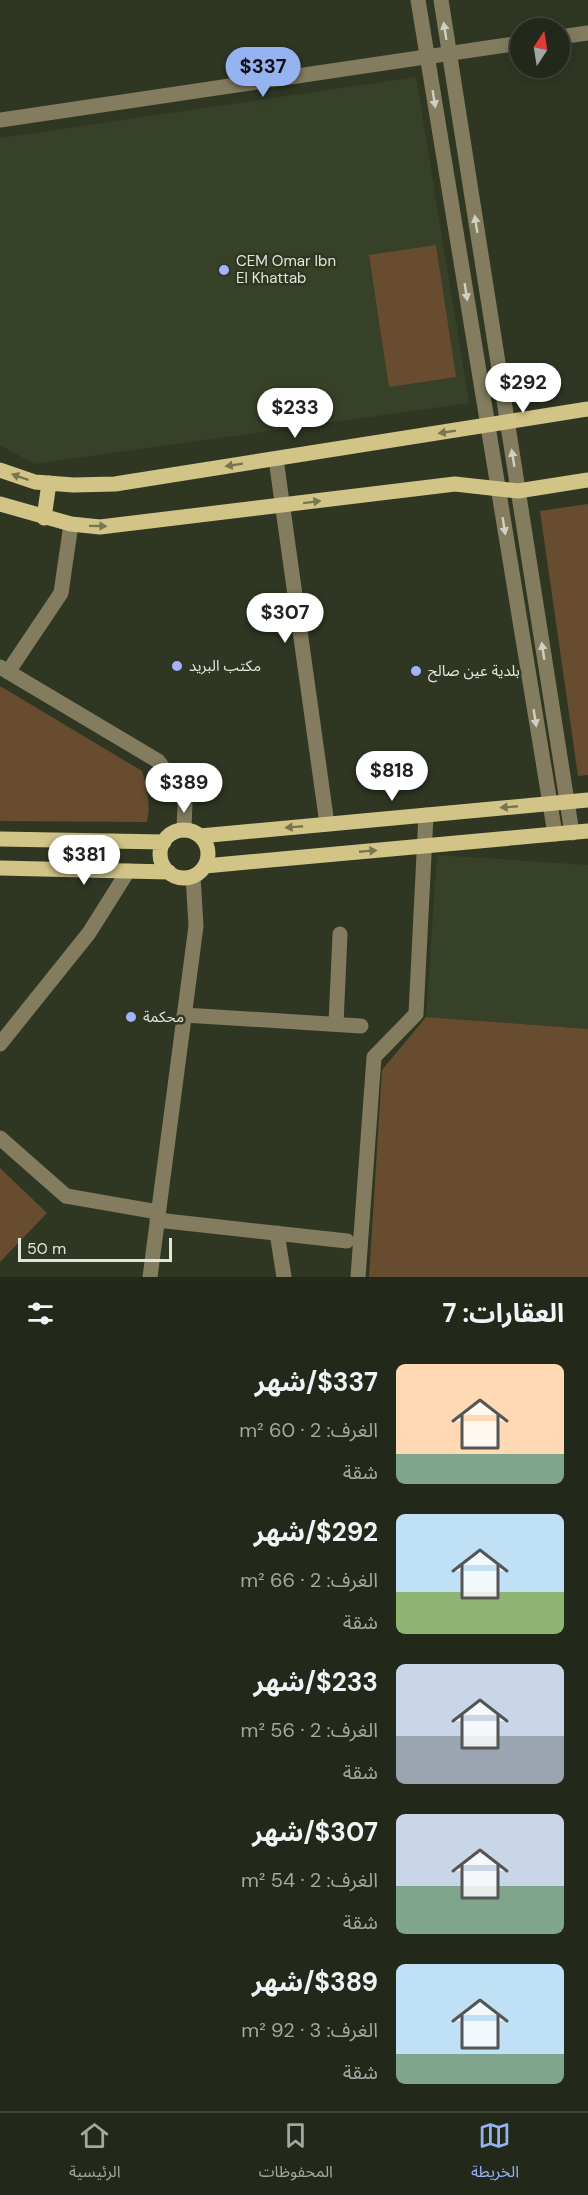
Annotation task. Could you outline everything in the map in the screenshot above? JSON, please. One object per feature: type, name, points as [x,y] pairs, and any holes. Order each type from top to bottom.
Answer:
[{"type":"main road","points":[[0,470],[35,482],[73,485],[115,484],[588,409]]},
{"type":"main road","points":[[0,504],[44,518],[100,527],[455,484],[518,491],[588,480]]},
{"type":"main road","points":[[44,518],[49,483]]},
{"type":"main road","points":[[200,836],[588,800]]},
{"type":"main road","points":[[0,868],[169,872],[184,878],[193,876],[205,866],[208,850],[200,836],[184,830],[169,836],[161,850],[161,858],[169,872]]},
{"type":"main road","points":[[205,866],[580,832]]},
{"type":"main road","points":[[0,839],[164,842]]},
{"type":"street","points":[[418,0],[555,834]]},
{"type":"street","points":[[441,0],[567,802],[580,832]]},
{"type":"street","points":[[570,36],[588,33]]},
{"type":"street","points":[[0,120],[510,45]]},
{"type":"street","points":[[276,459],[327,824]]},
{"type":"street","points":[[71,524],[61,593],[4,670],[158,761],[178,787],[185,802],[184,830]]},
{"type":"street","points":[[358,1277],[374,1057],[416,1014],[426,815]]},
{"type":"street","points":[[0,1044],[89,933],[128,871]]},
{"type":"street","points":[[150,1277],[196,926],[193,876]]},
{"type":"street","points":[[336,1024],[340,934]]},
{"type":"street","points":[[184,1015],[362,1026]]},
{"type":"street","points":[[0,1138],[66,1196],[158,1216],[347,1241]]},
{"type":"street","points":[[277,1233],[284,1277]]},
{"type":"shaded area","name":"CEM Omar Ibn El Khattab","points":[[416,77],[469,403],[34,464],[0,445],[0,138]]},
{"type":"shaded area","points":[[436,245],[456,377],[389,387],[369,255]]},
{"type":"shaded area","points":[[588,504],[588,775],[578,776],[540,511]]},
{"type":"shaded area","points":[[0,686],[142,771],[147,790],[147,822],[0,821]]},
{"type":"shaded area","points":[[437,855],[588,865],[588,1029],[426,1017]]},
{"type":"shaded area","points":[[426,1017],[588,1029],[588,1277],[369,1277],[382,1070]]},
{"type":"shaded area","points":[[0,1168],[47,1213],[0,1262]]},
{"type":"place","name":"CEM Omar Ibn El Khattab","points":[[224,270]]},
{"type":"place","name":"مكتب البريد","points":[[177,666]]},
{"type":"place","name":"بلدية عين صالح","points":[[416,671]]},
{"type":"place","name":"محكمة","points":[[131,1017]]}]
